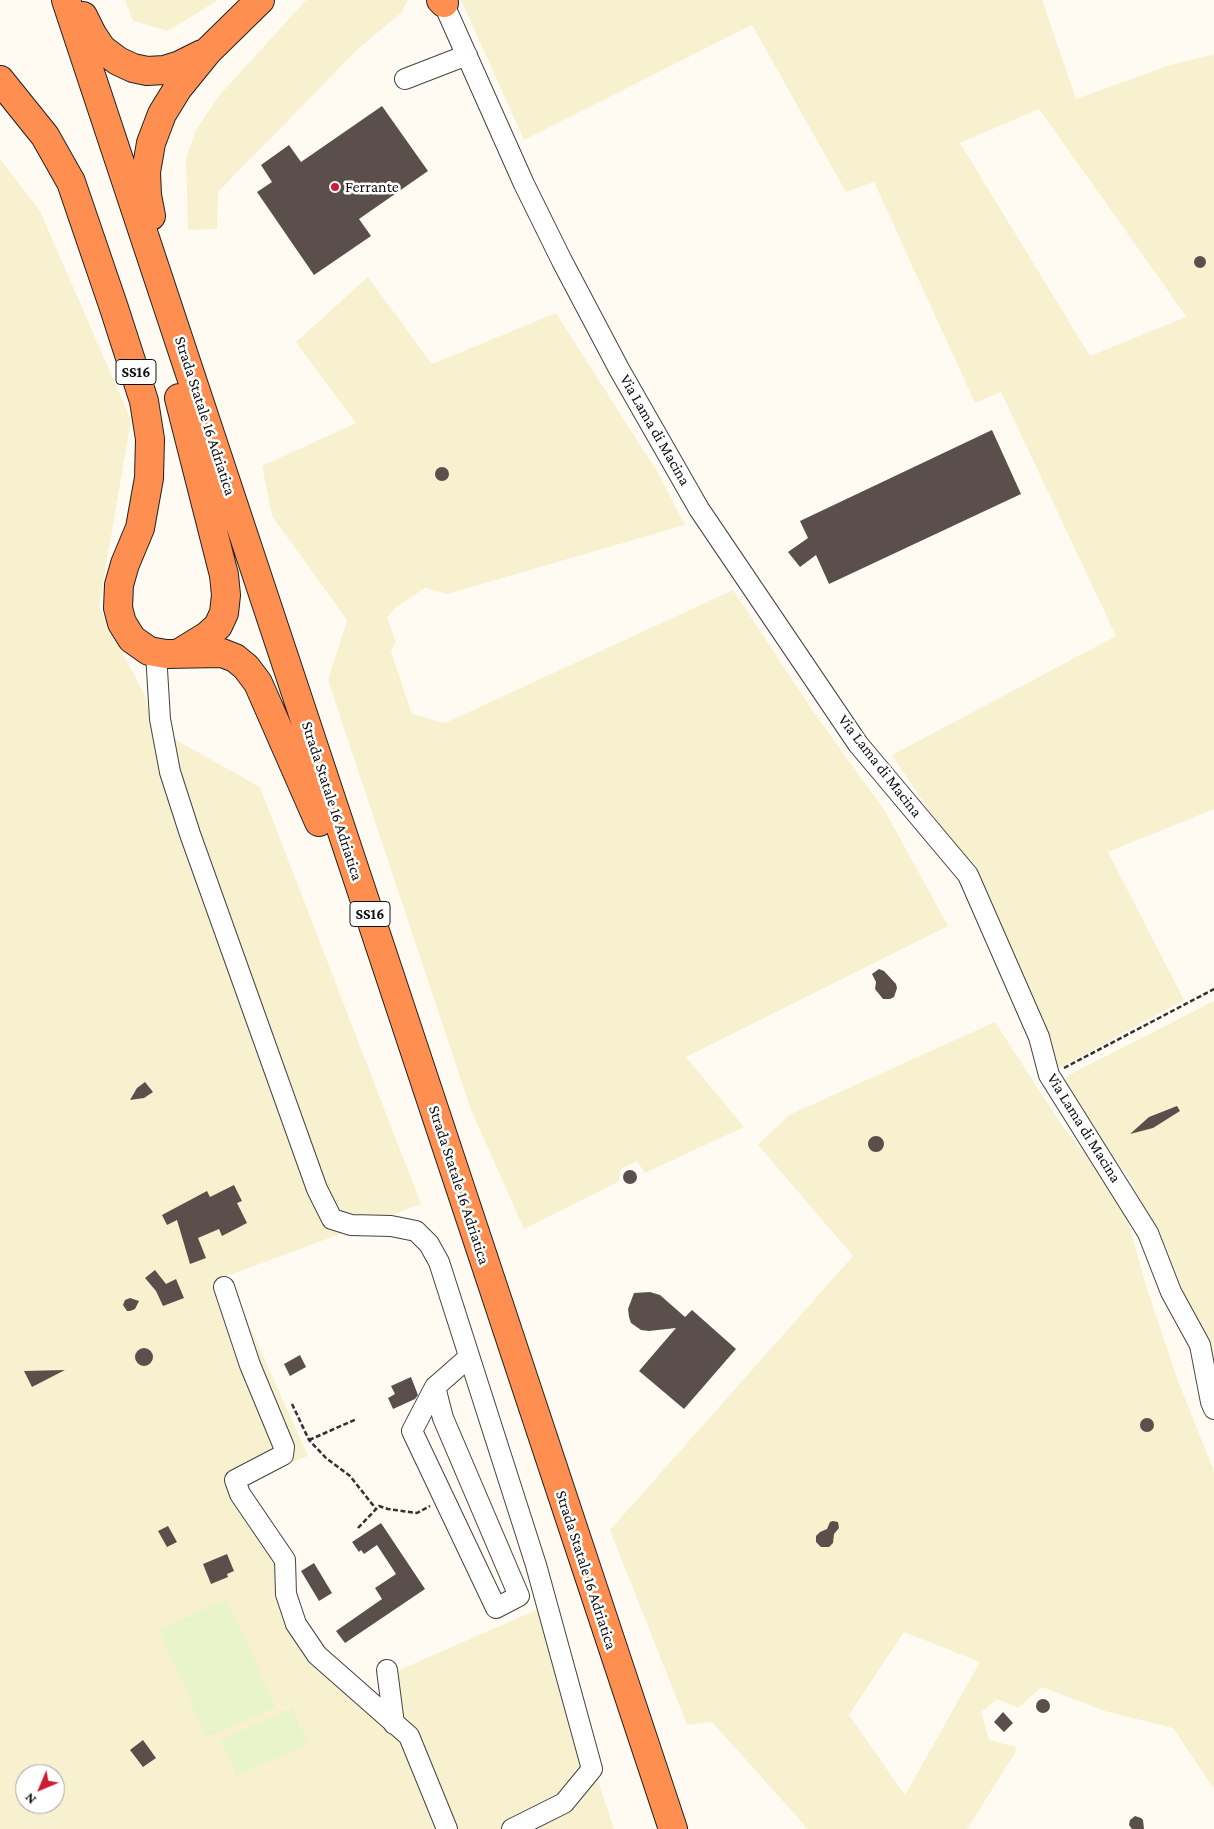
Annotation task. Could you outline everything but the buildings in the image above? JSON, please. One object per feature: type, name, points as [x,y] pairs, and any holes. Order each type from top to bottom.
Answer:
[{"type":"highway","name":"Strada Statale 16 Adriatica","points":[[48,0],[653,1829]]},
{"type":"highway","name":"Strada Statale 16 Adriatica","points":[[66,0],[673,1829]]},
{"type":"highway","name":"SS16","points":[[76,0],[98,44],[110,56],[125,65],[144,70],[164,70],[180,65],[208,51]]},
{"type":"highway","name":"SS16","points":[[182,346],[149,209],[146,172],[151,143],[162,114],[178,88],[208,51],[260,0]]},
{"type":"highway","name":"SS16","points":[[4,88],[45,136],[71,182],[144,401],[150,448],[148,486],[140,528],[120,581],[118,608],[122,624],[128,634],[141,647],[169,653],[224,654],[237,660],[250,671],[258,683],[319,822]]},
{"type":"highway","name":"SS16","points":[[169,653],[207,636],[218,626],[224,614],[226,595],[224,575],[180,398]]},
{"type":"street","name":"Via Lama di Macina","points":[[443,1],[524,184],[580,297],[699,509],[858,744],[968,875],[1039,1036],[1049,1076],[1148,1233],[1171,1292],[1200,1345],[1214,1409]]},
{"type":"street","points":[[404,79],[467,55]]},
{"type":"street","points":[[169,653],[161,728],[170,772],[193,844],[317,1189],[332,1219],[351,1225],[392,1226],[416,1231],[429,1244],[438,1262],[536,1565],[592,1769],[564,1803],[512,1829]]},
{"type":"street","points":[[224,1287],[250,1365],[284,1447],[283,1455],[235,1480],[240,1494],[285,1560],[286,1594],[296,1624],[318,1655],[409,1736],[447,1829]]},
{"type":"street","points":[[435,1387],[443,1418],[519,1596],[496,1608],[412,1431],[435,1387],[468,1358]]},
{"type":"street","points":[[387,1670],[394,1724]]},
{"type":"path","points":[[1049,1076],[1214,989]]},
{"type":"path","points":[[292,1404],[309,1440],[326,1458],[350,1476],[376,1509]]},
{"type":"path","points":[[309,1440],[357,1419]]},
{"type":"path","points":[[358,1528],[379,1506],[418,1513],[444,1498]]},
{"type":"shaded area","points":[[125,0],[218,0],[168,31],[133,21]]},
{"type":"shaded area","points":[[306,0],[408,0],[401,13],[359,48],[218,192],[217,229],[188,230],[186,159],[195,132],[217,98]]},
{"type":"shaded area","points":[[461,0],[1042,0],[1076,99],[1170,65],[1214,54],[1214,809],[1108,852],[1184,1000],[1063,1066],[1055,1067],[991,904],[892,755],[1116,636],[1001,392],[975,403],[874,182],[846,192],[752,25],[524,140]],"holes":[[[1039,109],[1186,316],[1090,356],[960,143]]]},
{"type":"shaded area","points":[[0,159],[40,211],[131,420],[99,607],[145,696],[153,727],[260,787],[421,1204],[227,1276],[308,1456],[246,1482],[269,1529],[292,1586],[309,1637],[353,1678],[382,1697],[397,1671],[541,1608],[614,1829],[0,1829]]},
{"type":"shaded area","points":[[368,277],[432,364],[556,313],[658,473],[685,525],[447,594],[425,588],[396,607],[387,618],[396,642],[391,651],[412,714],[445,723],[733,590],[811,708],[885,811],[948,926],[686,1057],[744,1127],[645,1173],[637,1161],[621,1169],[618,1182],[524,1229],[471,1110],[328,680],[347,620],[272,516],[262,466],[356,423],[296,342]]},
{"type":"shaded area","points":[[1214,1001],[1214,1363],[1207,1346],[1172,1281],[1130,1178],[1072,1110],[1061,1086],[1069,1075]]},
{"type":"shaded area","points":[[995,1022],[1063,1127],[1121,1196],[1147,1289],[1178,1381],[1214,1471],[1214,1789],[1173,1728],[1108,1712],[1042,1687],[1018,1708],[997,1699],[981,1712],[989,1740],[1017,1747],[1014,1755],[967,1829],[808,1829],[712,1722],[687,1725],[610,1530],[853,1256],[758,1145],[789,1115]],"holes":[[[904,1632],[980,1662],[905,1795],[849,1715]]]},
{"type":"green space","points":[[227,1599],[276,1707],[207,1738],[159,1629]]},
{"type":"green space","points":[[292,1708],[308,1744],[237,1776],[220,1740]]},
{"type":"place","name":"Ferrante","points":[[335,187]]}]
